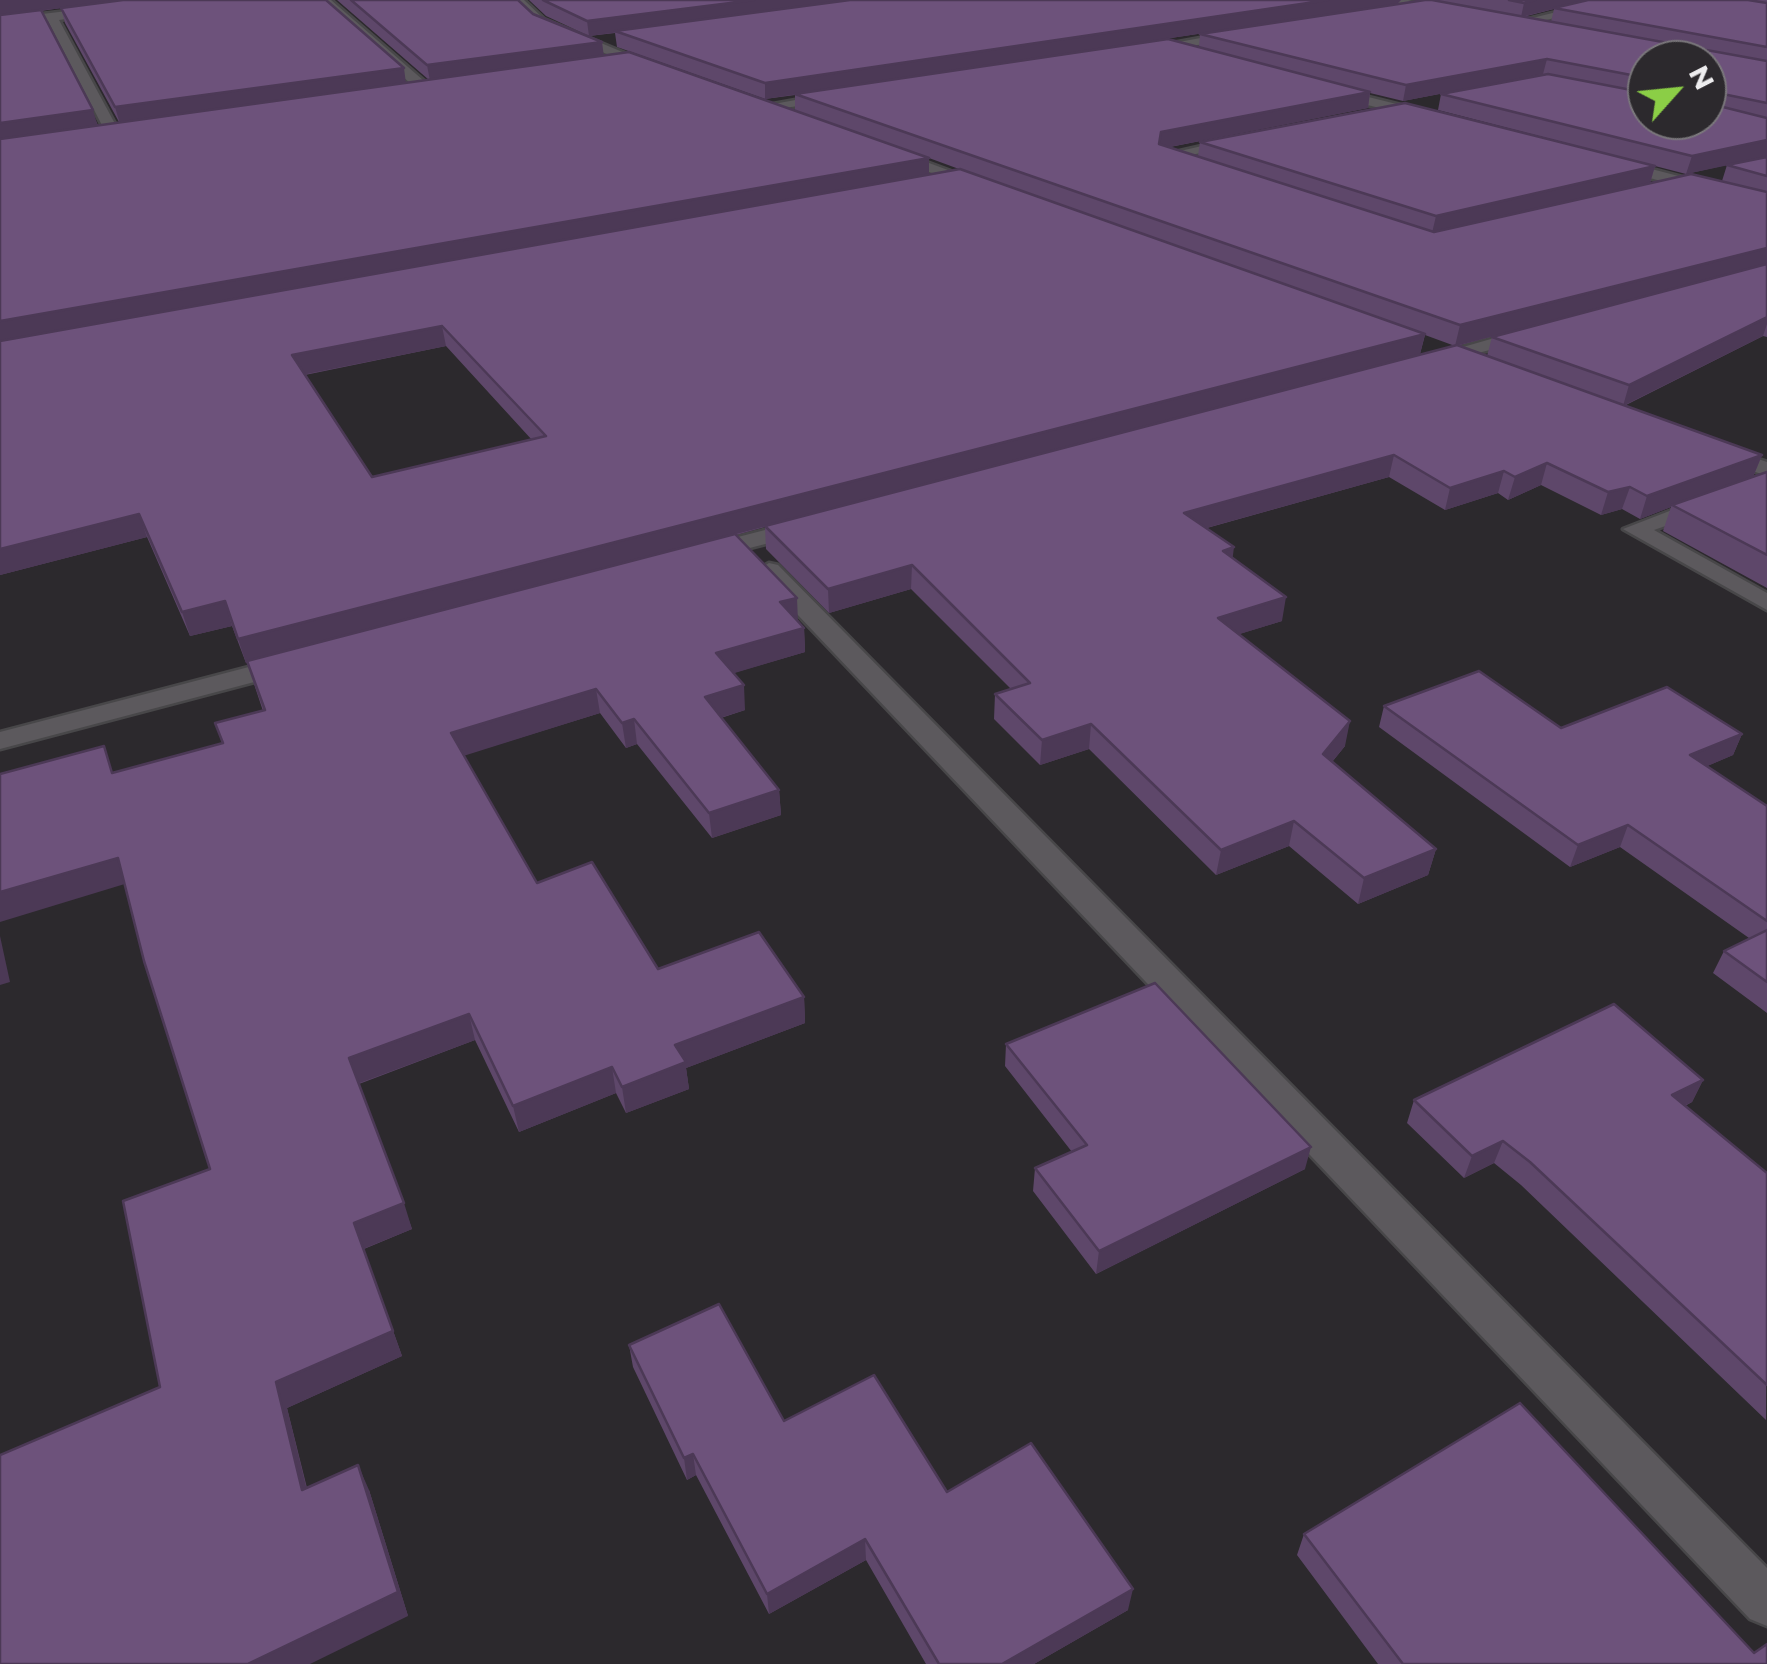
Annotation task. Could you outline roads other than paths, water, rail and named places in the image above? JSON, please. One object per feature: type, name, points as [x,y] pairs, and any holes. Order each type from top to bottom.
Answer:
[{"type":"street","points":[[324,0],[426,90]]},
{"type":"street","points":[[517,0],[540,22],[671,74]]},
{"type":"street","points":[[1514,24],[1621,0]]},
{"type":"street","points":[[1388,6],[1425,7],[1460,14]]},
{"type":"street","points":[[0,23],[109,10]]},
{"type":"street","points":[[52,17],[114,133]]},
{"type":"street","points":[[1496,20],[1553,31]]},
{"type":"street","points":[[1122,53],[1255,32]]},
{"type":"street","points":[[586,43],[624,38]]},
{"type":"street","points":[[1160,47],[1197,57]]},
{"type":"street","points":[[596,66],[634,60]]},
{"type":"street","points":[[1308,86],[1439,120]]},
{"type":"street","points":[[407,92],[445,87]]},
{"type":"street","points":[[764,108],[858,93]]},
{"type":"street","points":[[745,101],[800,120]]},
{"type":"street","points":[[1365,116],[1437,102]]},
{"type":"street","points":[[94,136],[133,130]]},
{"type":"street","points":[[1204,168],[1166,156],[1256,138]]},
{"type":"street","points":[[872,146],[999,192]]},
{"type":"street","points":[[1593,159],[1767,204]]},
{"type":"street","points":[[1652,192],[1720,176]]},
{"type":"street","points":[[922,186],[961,178]]},
{"type":"street","points":[[1411,353],[1449,354],[1542,330]]},
{"type":"street","points":[[1449,354],[1486,368]]},
{"type":"street","points":[[1692,442],[1767,469]]},
{"type":"street","points":[[1748,489],[1635,529],[1767,603]]},
{"type":"street","points":[[685,558],[819,523]]},
{"type":"street","points":[[742,543],[1767,1602]]},
{"type":"street","points":[[0,741],[304,660]]}]
